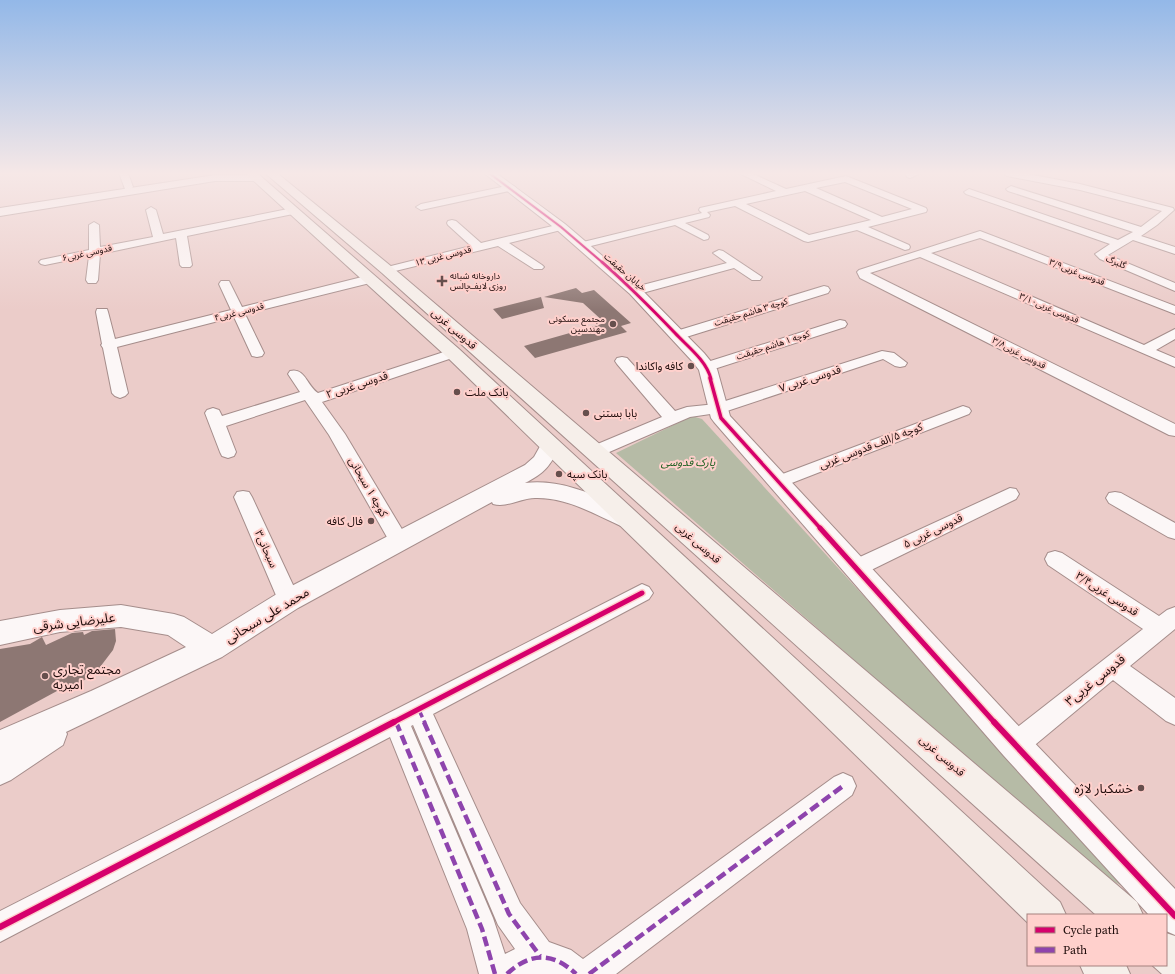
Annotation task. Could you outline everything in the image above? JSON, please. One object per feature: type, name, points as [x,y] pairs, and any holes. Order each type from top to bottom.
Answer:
[{"type":"main road","name":"قدوسی غربی","points":[[305,218],[335,237]]},
{"type":"main road","name":"قدوسی غربی","points":[[312,218],[379,274],[449,341],[550,446],[1046,914]]},
{"type":"main road","name":"قدوسی غربی","points":[[449,341],[594,452],[1123,914]]},
{"type":"main road","points":[[1167,953],[1175,960]]},
{"type":"main road","points":[[1101,966],[1110,974]]},
{"type":"street","points":[[153,218],[159,238]]},
{"type":"street","name":"قدوسی غربی۶","points":[[45,262],[257,218]]},
{"type":"street","name":"خیابان حقیقت","points":[[551,218],[635,292],[678,335],[706,367],[721,418],[1016,745],[1175,916]]},
{"type":"street","points":[[583,245],[688,218]]},
{"type":"street","points":[[768,218],[808,239],[886,218]]},
{"type":"street","points":[[1046,218],[1117,243]]},
{"type":"street","points":[[1093,218],[1137,234],[1175,251]]},
{"type":"street","name":"گلبرگ","points":[[1158,218],[1137,234],[1117,243],[1101,254],[1102,256],[1175,286]]},
{"type":"street","points":[[678,222],[704,236]]},
{"type":"street","points":[[452,223],[479,247]]},
{"type":"street","points":[[92,280],[95,252],[94,225]]},
{"type":"street","name":"۱۳ قدوسی غربی","points":[[379,274],[561,226]]},
{"type":"street","points":[[858,226],[905,248]]},
{"type":"street","points":[[181,234],[186,265]]},
{"type":"street","name":"قدوسی غربی۳/۹","points":[[923,254],[980,234],[1175,310]]},
{"type":"street","points":[[500,242],[538,267]]},
{"type":"street","points":[[719,253],[756,277]]},
{"type":"street","name":"قدوسی غربی۳/۸","points":[[923,254],[863,272],[863,274],[1175,431]]},
{"type":"street","name":"قدوسی غربی۳/۱۰","points":[[923,254],[1175,363]]},
{"type":"street","points":[[635,292],[736,264]]},
{"type":"street","name":"قدوسی غربی۴","points":[[108,345],[239,312],[379,274]]},
{"type":"street","points":[[225,284],[257,353]]},
{"type":"street","name":"کوچه ۳ هاشم حقیقت","points":[[678,335],[824,290]]},
{"type":"street","points":[[102,312],[108,345],[120,394]]},
{"type":"street","name":"کوچه ۱ هاشم حقیقت","points":[[706,367],[840,324]]},
{"type":"street","points":[[1145,350],[1175,333]]},
{"type":"street","name":"۲ قدوسی غربی","points":[[228,452],[215,418],[308,394],[316,399],[449,341]]},
{"type":"street","name":"۷ قدوسی غربی","points":[[594,452],[687,412],[718,409],[882,355],[889,356],[900,363]]},
{"type":"street","points":[[622,361],[672,418]]},
{"type":"street","name":"کوچه ۱ سبحانی","points":[[295,374],[337,434],[399,541]]},
{"type":"street","name":"کوچه ۵/الف قدوسی غربی","points":[[778,482],[963,410]]},
{"type":"street","name":"محمد علی سبحانی","points":[[0,746],[101,701],[212,648],[289,600],[533,470],[542,461],[550,446]]},
{"type":"street","name":"محمد علی سبحانی","points":[[430,525],[444,525],[502,497],[516,492],[532,489],[550,489],[567,493],[630,520]]},
{"type":"street","name":"۵ قدوسی غربی","points":[[856,568],[1010,494]]},
{"type":"street","name":"سبحانی۳","points":[[243,497],[289,600]]},
{"type":"street","points":[[1115,498],[1175,532]]},
{"type":"street","name":"قدوسی غربی۳/۴","points":[[1055,559],[1167,622]]},
{"type":"street","points":[[0,927],[642,593]]},
{"type":"street","name":"علیرضایی شرقی","points":[[0,633],[60,621],[122,616],[174,625],[212,648]]},
{"type":"street","name":"قدوسی غربی۳","points":[[1016,745],[1167,622]]},
{"type":"street","points":[[1112,666],[1175,713]]},
{"type":"street","name":"محمد علی سبحانی","points":[[0,769],[101,701]]},
{"type":"street","points":[[407,715],[508,914],[540,956]]},
{"type":"street","points":[[407,715],[482,929],[495,974]]},
{"type":"street","points":[[589,974],[843,786]]},
{"type":"street","points":[[507,974],[525,960],[540,956],[556,959],[570,967],[576,974]]},
{"type":"green space","name":"پارک قدوسی","points":[[692,416],[702,419],[1137,895],[1098,872],[616,453]]},
{"type":"building","name":"مجتمع مسکونی مهندسین","points":[[576,288],[582,293],[594,290],[631,323],[621,326],[627,332],[535,358],[524,346],[605,323],[583,303],[544,297]]},
{"type":"building","points":[[541,297],[544,308],[502,319],[493,309]]},
{"type":"building","name":"مجتمع تجاری امیریه","points":[[115,629],[116,641],[113,650],[97,671],[83,681],[70,687],[68,685],[0,722],[0,649],[30,644],[42,637],[46,645],[72,633],[83,632],[84,635],[92,631]]},
{"type":"marked path","points":[[419,710],[509,914],[540,956]]},
{"type":"marked path","points":[[396,721],[482,929],[495,974]]},
{"type":"marked path","points":[[589,974],[843,786]]},
{"type":"marked path","points":[[507,974],[515,966],[524,961],[542,957],[560,961],[576,974]]},
{"type":"cycle path","points":[[550,218],[635,291],[698,357],[708,369],[721,418],[1015,745],[1175,916]]},
{"type":"cycle path","points":[[0,927],[642,593]]},
{"type":"place","name":"داروخانه شبانه روزی لایف‌پالس","points":[[442,281]]},
{"type":"place","name":"مجتمع مسکونی مهندسین","points":[[613,324]]},
{"type":"place","name":"کافه واکاندا","points":[[691,366]]},
{"type":"place","name":"بانک ملت","points":[[457,392]]},
{"type":"place","name":"بابا بستنی","points":[[586,413]]},
{"type":"place","name":"بانک سپه","points":[[559,474]]},
{"type":"place","name":"فال کافه","points":[[371,521]]},
{"type":"place","name":"مجتمع تجاری امیریه","points":[[45,676]]},
{"type":"place","name":"خشکبار لاژه","points":[[1141,788]]}]
